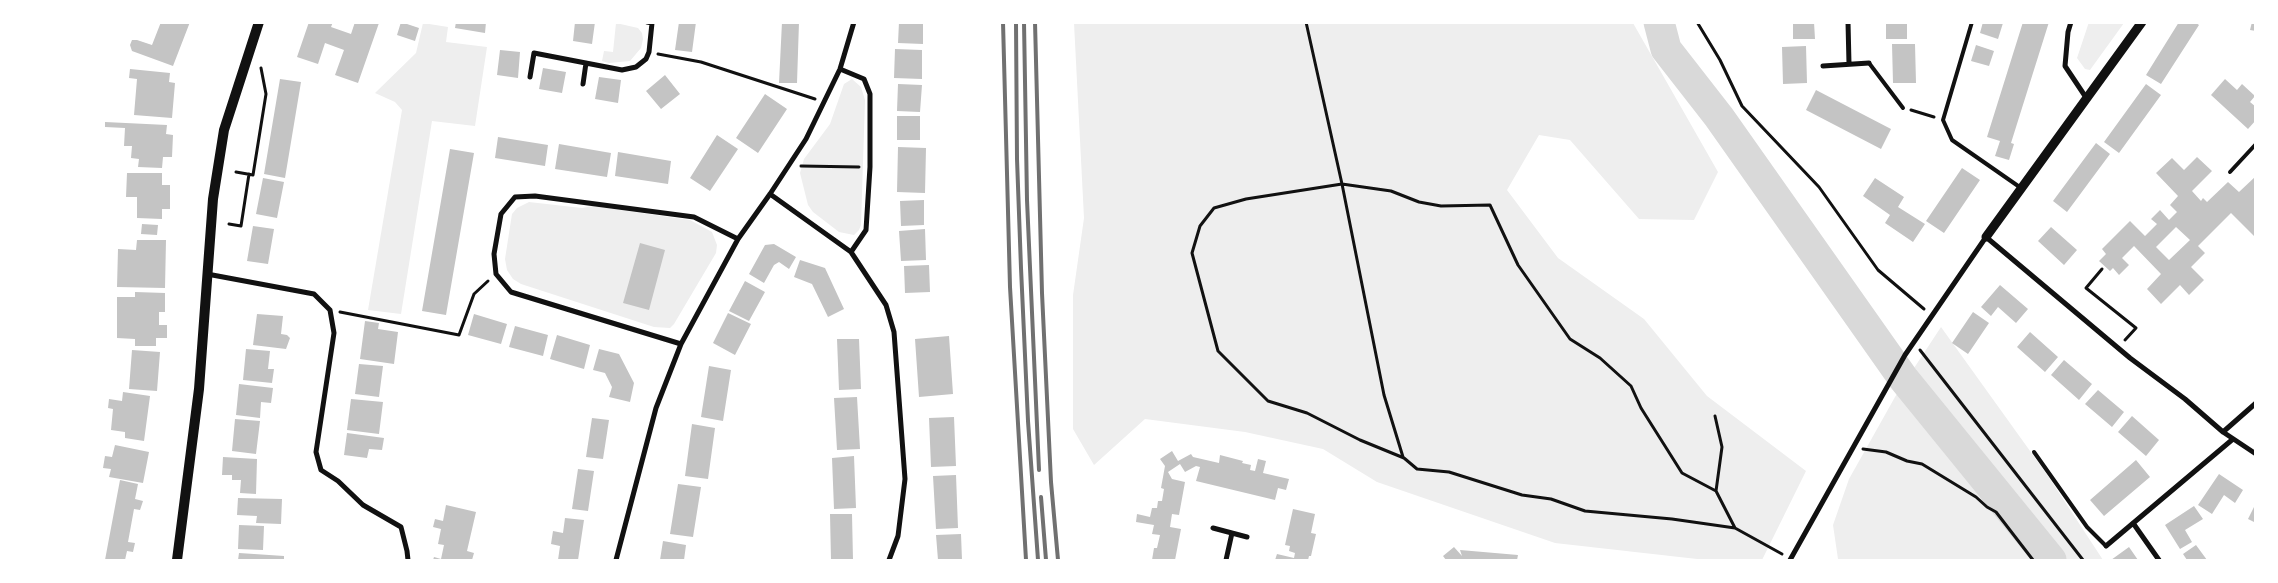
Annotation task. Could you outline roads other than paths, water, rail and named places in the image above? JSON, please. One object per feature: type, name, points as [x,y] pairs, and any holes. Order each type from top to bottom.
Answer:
[{"type":"main road","points":[[177,560],[199,389],[213,199],[224,130],[259,22]]},
{"type":"street","points":[[616,560],[656,408],[681,344],[738,239],[806,139],[840,69],[854,22]]},
{"type":"street","points":[[1848,22],[1849,64]]},
{"type":"street","points":[[2071,22],[2068,32],[2066,66],[2087,99]]},
{"type":"street","points":[[1791,560],[1852,447],[1913,342],[1986,237],[2142,22]]},
{"type":"street","points":[[530,77],[534,53],[622,70],[636,66],[646,60],[650,52],[651,23]]},
{"type":"street","points":[[583,84],[586,63]]},
{"type":"street","points":[[1823,66],[1869,63]]},
{"type":"street","points":[[840,69],[864,79],[870,94],[870,167],[866,230],[851,252]]},
{"type":"street","points":[[770,194],[851,252],[886,305],[894,332],[905,479],[898,536],[889,560]]},
{"type":"street","points":[[681,344],[511,292],[496,274],[494,254],[502,214],[515,197],[535,196],[694,217],[738,239]]},
{"type":"street","points":[[1986,237],[2118,348],[2223,432],[2256,454]]},
{"type":"street","points":[[206,274],[314,294],[330,310],[334,332],[316,452],[321,470],[338,481],[363,505],[401,527],[408,560]]},
{"type":"street","points":[[2223,432],[2256,403]]},
{"type":"street","points":[[2106,546],[2233,439]]},
{"type":"street","points":[[2133,523],[2159,560]]},
{"type":"street","points":[[1214,528],[1247,537]]},
{"type":"street","points":[[1226,560],[1232,533]]},
{"type":"lane","points":[[1972,22],[1943,120],[1952,140],[2022,189]]},
{"type":"lane","points":[[1869,63],[1903,108]]},
{"type":"lane","points":[[2230,172],[2256,144]]},
{"type":"lane","points":[[2034,452],[2087,527],[2106,546]]},
{"type":"waterway","points":[[1659,22],[1666,49],[1719,117],[1903,378],[2051,560]]},
{"type":"railway","points":[[1003,22],[1010,287],[1026,560]]},
{"type":"railway","points":[[1016,22],[1017,159],[1021,268],[1028,421],[1038,560]]},
{"type":"railway","points":[[1024,22],[1027,200],[1039,470]]},
{"type":"railway","points":[[1035,22],[1042,293],[1051,482],[1058,560]]},
{"type":"railway","points":[[1041,497],[1046,560]]}]
